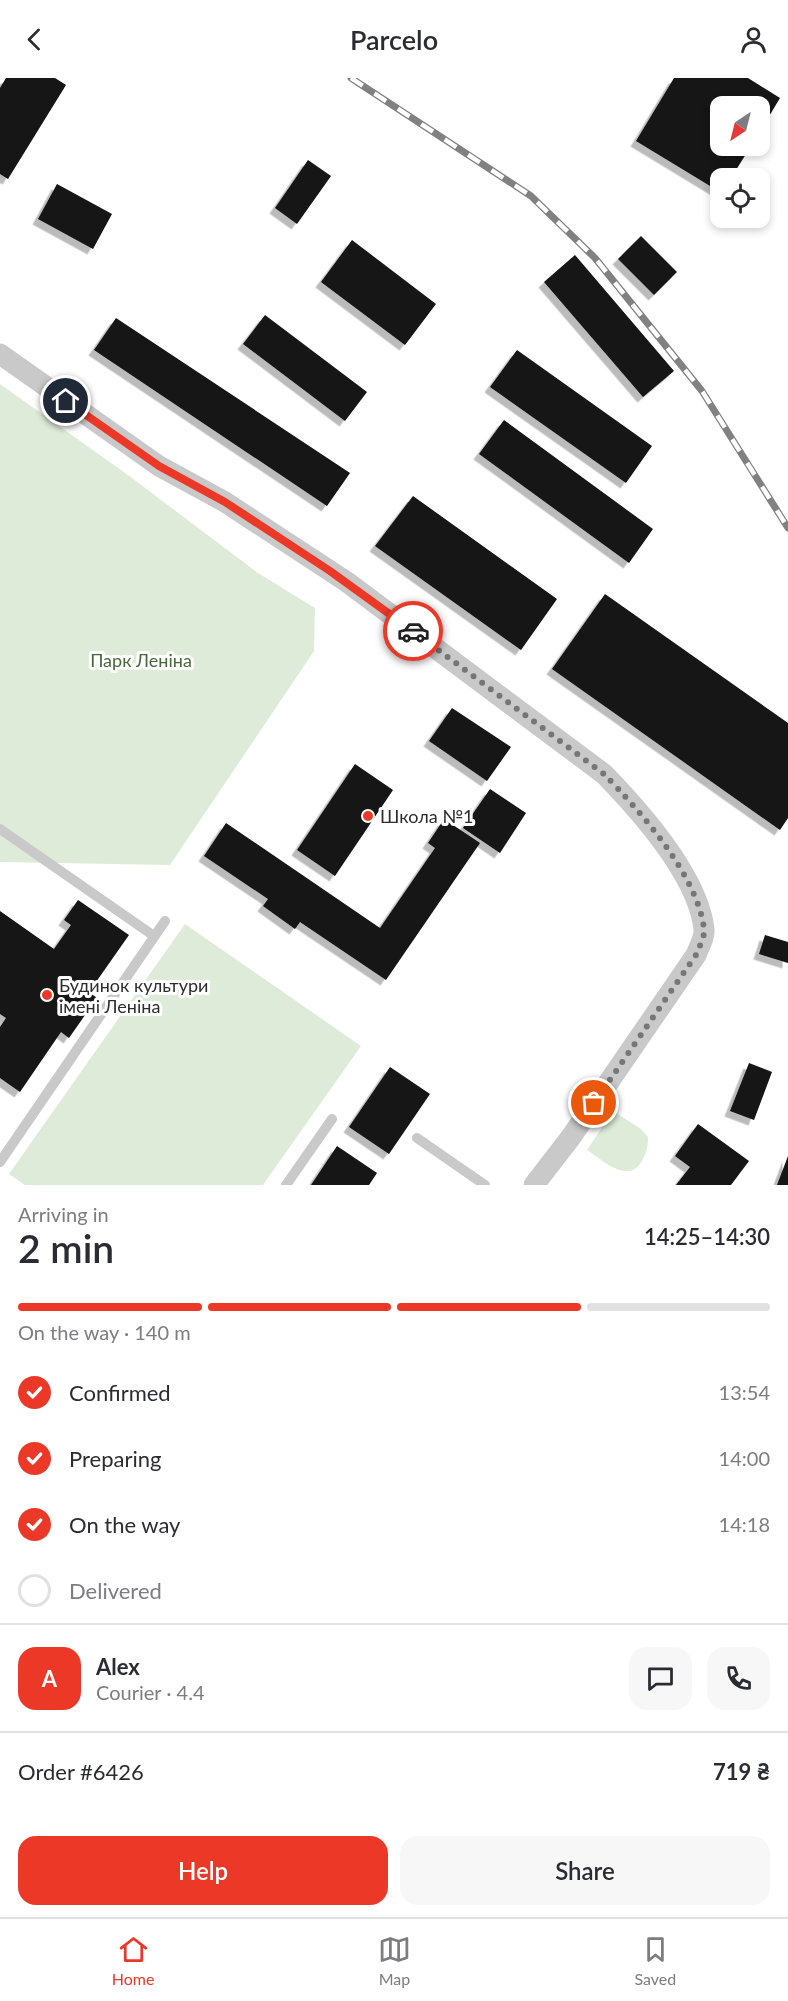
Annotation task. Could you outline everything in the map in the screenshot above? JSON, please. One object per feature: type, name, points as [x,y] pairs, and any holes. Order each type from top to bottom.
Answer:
[{"type":"street","points":[[0,354],[159,466],[225,502],[347,582],[576,753],[604,774],[626,796],[672,856],[700,909],[705,932],[696,955],[571,1137],[534,1185]]},
{"type":"lane","points":[[0,829],[154,936]]},
{"type":"lane","points":[[0,1162],[165,921]]},
{"type":"lane","points":[[286,1185],[332,1119]]},
{"type":"lane","points":[[417,1138],[485,1185]]},
{"type":"green space","name":"Парк Леніна","points":[[0,384],[128,475],[258,573],[315,608],[314,651],[170,865],[0,862]]},
{"type":"green space","points":[[185,924],[361,1046],[263,1185],[25,1185],[9,1174]]},
{"type":"green space","points":[[613,1111],[641,1129],[648,1137],[647,1148],[640,1164],[628,1171],[614,1168],[587,1150]]},
{"type":"building","points":[[6,78],[55,78],[66,85],[8,179],[0,174],[0,88]]},
{"type":"building","points":[[674,78],[748,78],[780,98],[770,115],[770,96],[710,96],[710,156],[745,156],[737,168],[710,168],[710,186],[636,141]]},
{"type":"building","points":[[308,160],[331,176],[297,224],[275,208]]},
{"type":"building","points":[[57,184],[112,214],[93,249],[38,219]]},
{"type":"building","points":[[641,236],[677,272],[654,295],[618,259]]},
{"type":"building","points":[[352,240],[436,304],[405,345],[321,282]]},
{"type":"building","points":[[575,255],[674,371],[643,397],[544,282]]},
{"type":"building","points":[[265,315],[367,392],[345,421],[243,344]]},
{"type":"building","points":[[116,318],[350,473],[327,506],[94,350]]},
{"type":"building","points":[[517,350],[652,446],[626,483],[490,387]]},
{"type":"building","points":[[504,420],[653,529],[629,563],[479,454]]},
{"type":"building","points":[[413,496],[557,599],[521,650],[375,546]]},
{"type":"building","points":[[605,594],[788,723],[788,818],[780,830],[552,669]]},
{"type":"building","points":[[452,708],[511,747],[487,781],[429,741]]},
{"type":"building","points":[[355,764],[393,790],[335,876],[297,850]]},
{"type":"building","points":[[490,789],[526,813],[500,853],[463,828]]},
{"type":"building","points":[[444,819],[480,843],[386,980],[300,922],[295,929],[263,906],[268,899],[204,856],[226,823],[380,928],[435,848],[428,843]]},
{"type":"building","name":"Будинок культури імені Леніна","points":[[78,900],[129,935],[89,992],[97,998],[69,1038],[61,1032],[20,1092],[0,1078],[0,1027],[6,1018],[0,1014],[0,911],[54,949],[71,925],[64,920]]},
{"type":"building","points":[[765,935],[788,942],[788,963],[759,954]]},
{"type":"building","points":[[749,1063],[772,1072],[754,1120],[730,1111]]},
{"type":"building","points":[[390,1067],[430,1094],[389,1154],[349,1127]]},
{"type":"building","points":[[698,1124],[749,1161],[731,1185],[676,1185],[690,1167],[675,1156]]},
{"type":"building","points":[[337,1146],[377,1173],[369,1185],[311,1185]]},
{"type":"building","points":[[788,1156],[788,1185],[777,1185]]},
{"type":"railway","points":[[351,78],[531,196],[595,258],[702,391],[788,528]]},
{"type":"way so far","points":[[413,631],[604,774],[626,796],[672,856],[700,909],[705,932],[696,955],[594,1103]]},
{"type":"place","name":"Школа №1","points":[[368,816]]},
{"type":"place","name":"Будинок культури імені Леніна","points":[[47,995]]},
{"type":"route","points":[[66,401],[159,466],[225,502],[347,582],[413,631]]}]
